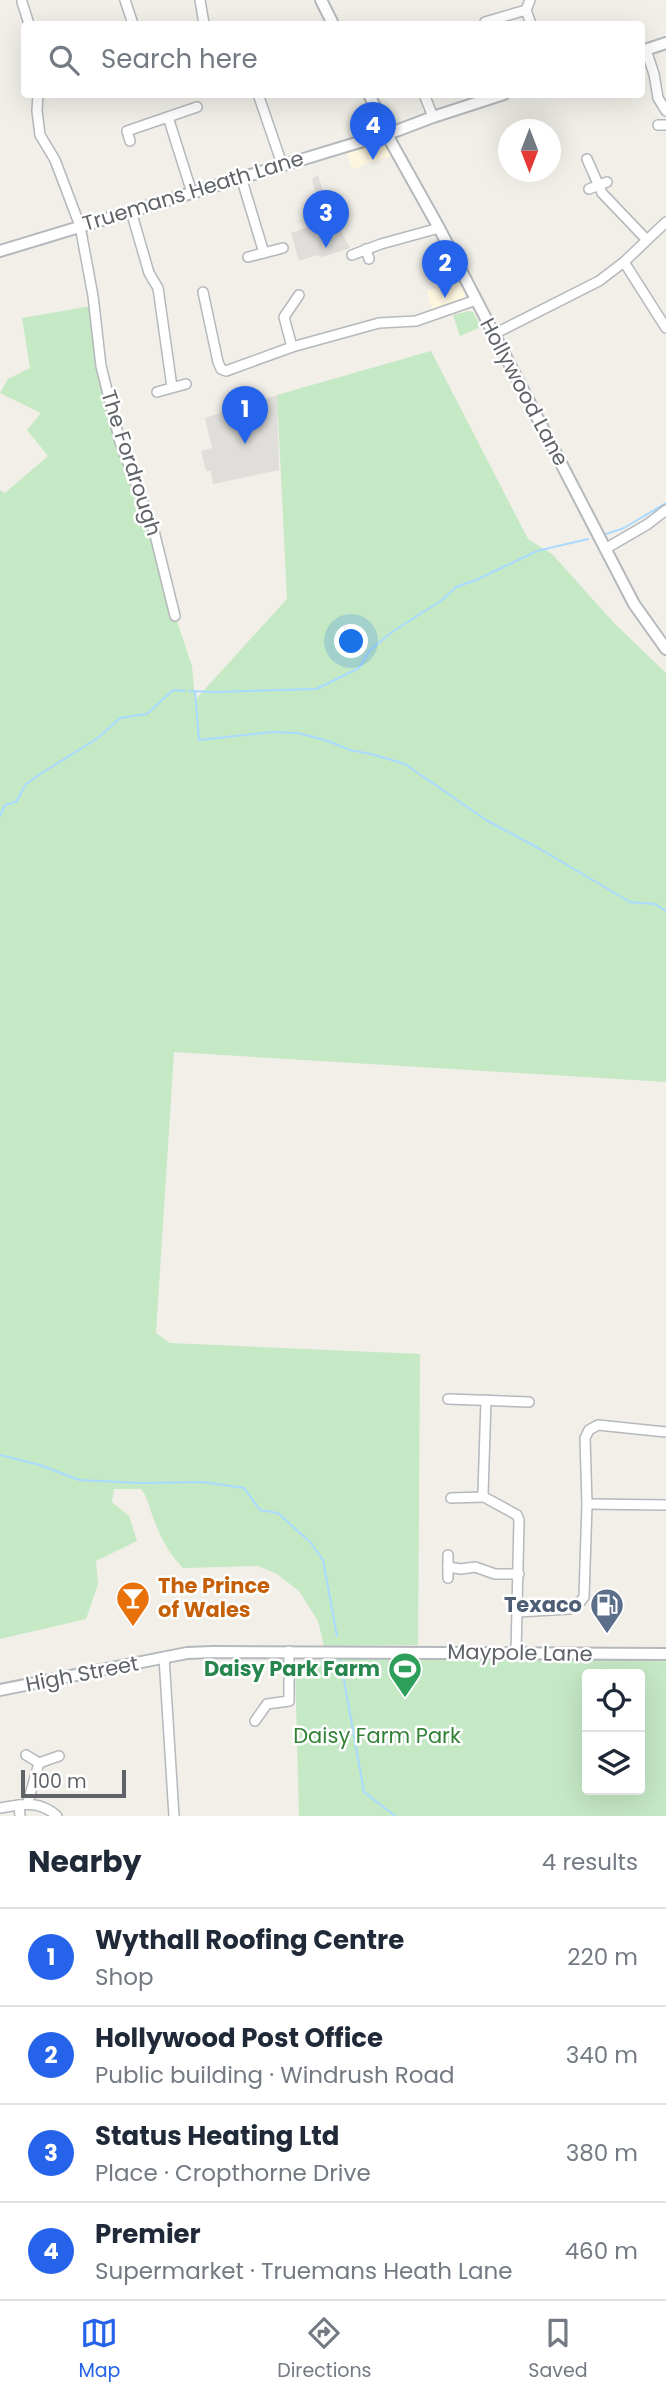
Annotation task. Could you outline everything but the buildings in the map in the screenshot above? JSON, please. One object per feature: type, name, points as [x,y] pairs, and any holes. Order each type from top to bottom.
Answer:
[{"type":"street","points":[[125,0],[132,21]]},
{"type":"street","points":[[200,0],[204,21]]},
{"type":"street","points":[[321,0],[332,21]]},
{"type":"street","points":[[530,0],[526,10],[530,21]]},
{"type":"street","points":[[22,2],[28,21]]},
{"type":"street","points":[[488,21],[526,10]]},
{"type":"street","points":[[645,50],[666,43]]},
{"type":"street","points":[[645,52],[654,74],[658,98],[666,111]]},
{"type":"street","name":"The Fordrough","points":[[38,98],[40,135],[55,160],[80,226],[93,296],[101,366],[120,442],[154,531],[176,616]]},
{"type":"street","points":[[259,98],[282,164]]},
{"type":"street","name":"Hollywood Lane","points":[[371,98],[387,134],[439,228],[634,604],[666,649]]},
{"type":"street","points":[[426,98],[433,117]]},
{"type":"street","name":"Truemans Heath Lane","points":[[0,251],[387,134],[492,98]]},
{"type":"street","points":[[130,141],[127,131],[197,107]]},
{"type":"street","points":[[168,117],[192,192]]},
{"type":"street","points":[[587,159],[602,193],[646,239]]},
{"type":"street","points":[[241,177],[264,253]]},
{"type":"street","points":[[131,211],[149,274],[158,288],[172,387]]},
{"type":"street","points":[[494,334],[598,281],[666,222]]},
{"type":"street","points":[[352,255],[439,228]]},
{"type":"street","points":[[248,257],[283,248]]},
{"type":"street","points":[[366,249],[369,259]]},
{"type":"street","points":[[624,261],[666,328]]},
{"type":"street","points":[[292,347],[284,317],[299,295]]},
{"type":"street","points":[[201,297],[221,369],[226,371],[292,347],[379,323],[416,321],[476,300]]},
{"type":"street","points":[[157,392],[186,384]]},
{"type":"street","points":[[605,549],[666,510]]},
{"type":"street","points":[[448,1399],[529,1402]]},
{"type":"street","points":[[484,1497],[486,1400]]},
{"type":"street","points":[[518,1612],[576,1608],[586,1594],[585,1438],[589,1430],[598,1425],[666,1432]]},
{"type":"street","points":[[451,1498],[484,1497],[519,1518],[516,1653]]},
{"type":"street","points":[[587,1504],[666,1505]]},
{"type":"street","points":[[447,1578],[448,1555]]},
{"type":"street","points":[[447,1567],[475,1567],[495,1574],[519,1574]]},
{"type":"street","points":[[255,1721],[267,1704],[289,1701],[289,1651]]},
{"type":"street","name":"Maypole Lane","points":[[164,1657],[213,1652],[289,1651],[666,1654]]},
{"type":"street","points":[[164,1657],[174,1816]]},
{"type":"street","name":"High Street","points":[[0,1690],[164,1657]]},
{"type":"street","points":[[26,1755],[39,1763]]},
{"type":"street","points":[[20,1816],[39,1763],[48,1757],[59,1756]]},
{"type":"street","points":[[0,1808],[24,1804],[46,1809],[57,1816]]},
{"type":"shaded area","points":[[372,142],[386,144],[394,155],[352,169],[346,150]]},
{"type":"shaded area","points":[[318,175],[330,211],[350,248],[299,261],[291,233],[323,222],[312,179]]},
{"type":"shaded area","points":[[460,282],[466,298],[433,311],[427,291]]},
{"type":"shaded area","points":[[277,395],[279,470],[213,484],[211,471],[206,471],[201,451],[212,448],[205,418]]},
{"type":"green space","points":[[91,306],[95,364],[127,471],[192,666],[195,700],[287,599],[277,395],[431,351],[528,539],[552,554],[614,623],[666,673],[666,1082],[174,1052],[156,1333],[170,1343],[420,1354],[418,1645],[324,1646],[318,1621],[299,1591],[277,1574],[258,1566],[183,1568],[163,1539],[141,1489],[114,1489],[112,1502],[129,1516],[137,1541],[96,1561],[98,1584],[86,1619],[0,1639],[0,490],[5,493],[48,456],[27,430],[41,413],[0,393],[8,379],[30,368],[22,318]]},
{"type":"green space","points":[[473,312],[481,327],[460,336],[453,315]]},
{"type":"green space","name":"Daisy Farm Park","points":[[390,1655],[666,1661],[666,1816],[299,1816],[295,1666],[340,1658]]},
{"type":"waterway","points":[[606,534],[624,528],[666,503]]},
{"type":"waterway","points":[[189,691],[316,689],[359,668],[370,650],[392,632],[442,600],[456,587],[537,551],[588,539]]},
{"type":"waterway","points":[[0,816],[5,805],[16,802],[26,784],[98,738],[120,718],[147,714],[173,690],[185,691]]},
{"type":"waterway","points":[[195,692],[199,740],[272,732],[298,733],[405,764],[486,820],[630,902],[655,904],[666,911]]},
{"type":"waterway","points":[[0,1455],[40,1465],[79,1480],[203,1482],[244,1488],[260,1510],[278,1513],[311,1543],[323,1560],[337,1636]]},
{"type":"waterway","points":[[340,1658],[364,1792],[395,1816]]},
{"type":"place","name":"Premier","points":[[373,160]]},
{"type":"place","name":"Status Heating Ltd","points":[[326,248]]},
{"type":"place","name":"Hollywood Post Office","points":[[445,298]]},
{"type":"place","name":"Wythall Roofing Centre","points":[[245,444]]},
{"type":"place","name":"The Prince of Wales","points":[[133,1628]]},
{"type":"place","name":"Texaco","points":[[607,1635]]},
{"type":"place","name":"Daisy Park Farm","points":[[405,1699]]}]
